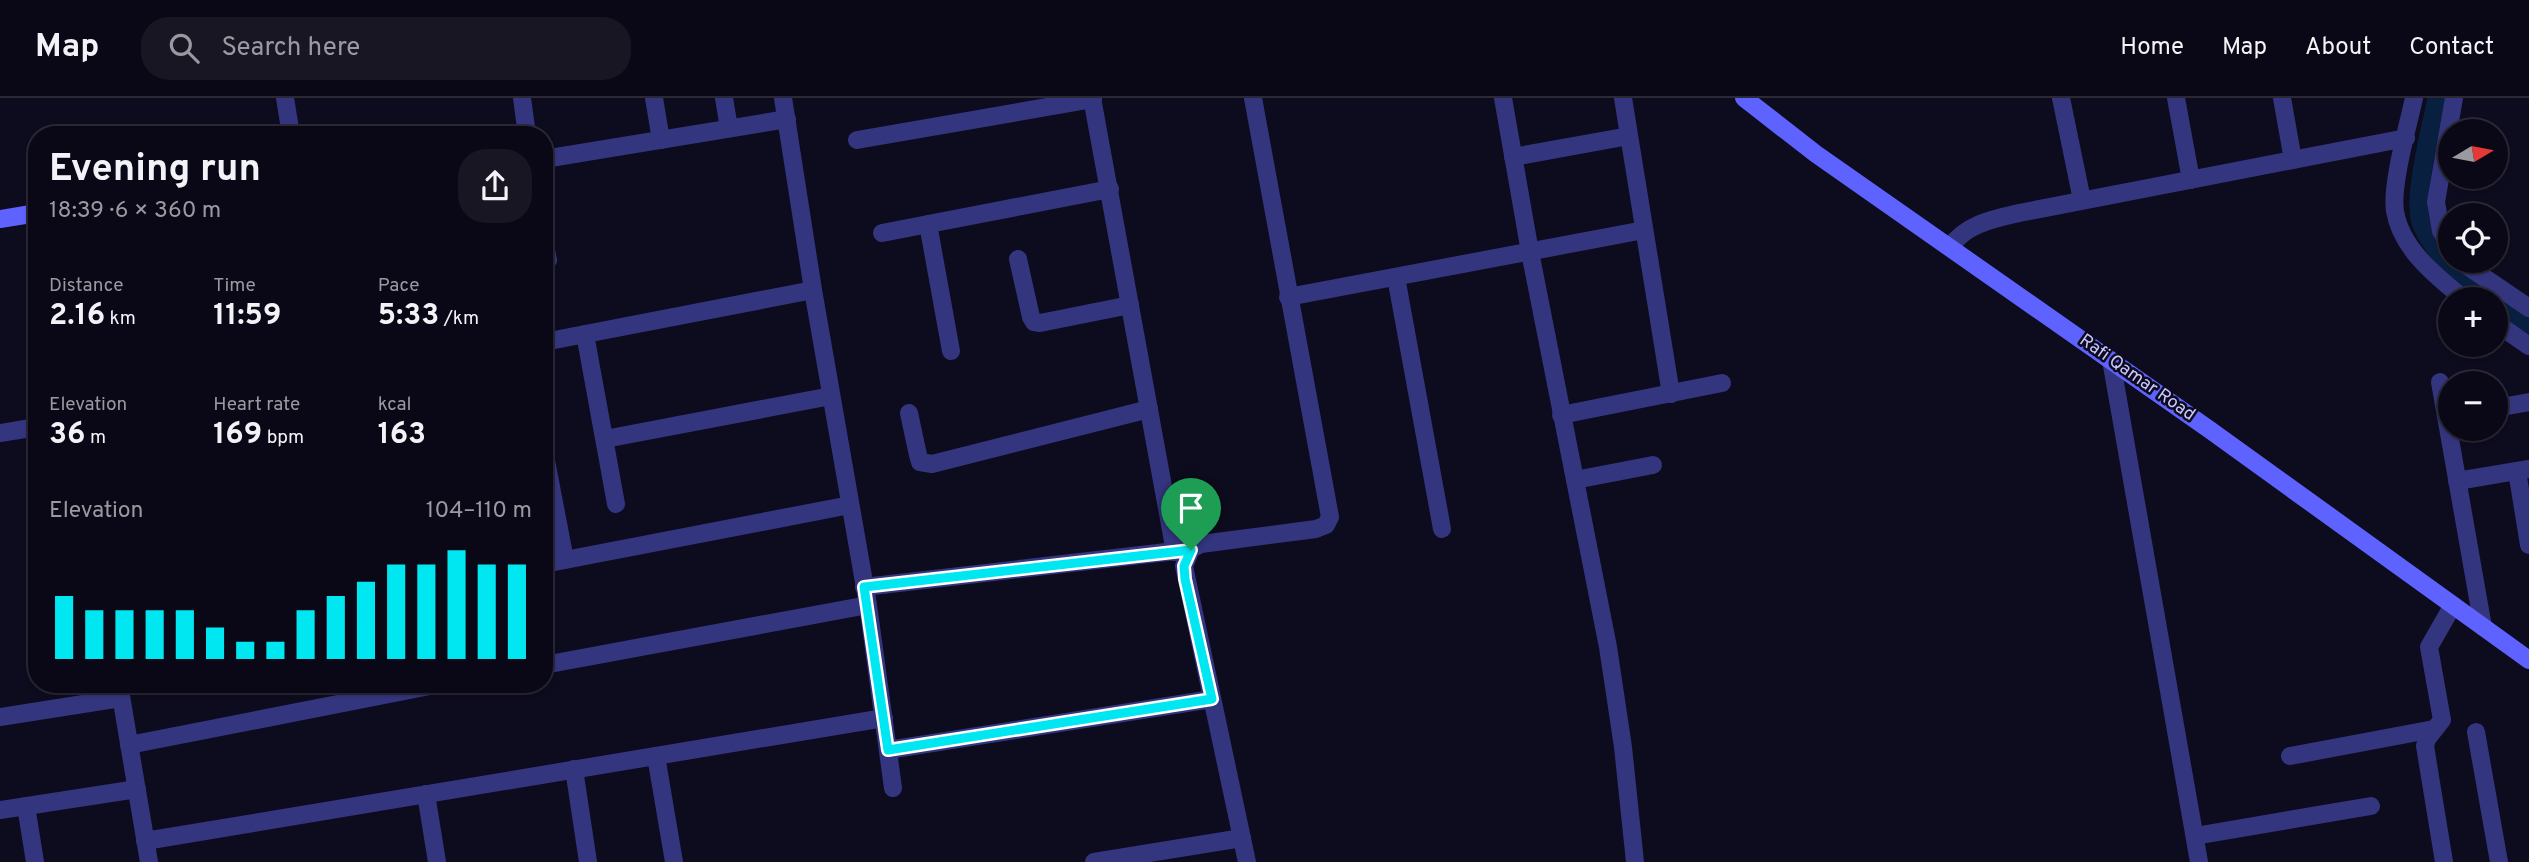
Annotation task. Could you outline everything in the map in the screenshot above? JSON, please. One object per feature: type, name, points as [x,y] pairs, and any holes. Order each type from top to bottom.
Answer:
[{"type":"street","points":[[285,98],[290,126]]},
{"type":"street","points":[[522,98],[526,126]]},
{"type":"street","points":[[654,98],[661,140]]},
{"type":"street","points":[[724,98],[729,128]]},
{"type":"street","points":[[783,98],[813,290],[868,605],[893,788]]},
{"type":"street","points":[[857,140],[1092,98],[1149,409],[1183,551],[1185,579],[1247,862]]},
{"type":"street","points":[[864,587],[1183,551],[1212,541],[1316,529],[1326,525],[1331,517],[1253,98]]},
{"type":"street","points":[[1503,98],[1561,415],[1608,647],[1625,759],[1635,862]]},
{"type":"street","points":[[1623,98],[1671,394]]},
{"type":"street","name":"Rafi Qamar Road","points":[[1744,98],[1816,154],[2111,360],[2529,660]]},
{"type":"street","points":[[2061,98],[2082,200]]},
{"type":"street","points":[[2176,98],[2191,180]]},
{"type":"street","points":[[2282,98],[2293,160]]},
{"type":"street","points":[[2414,98],[2396,188],[2395,211],[2415,254],[2450,287]]},
{"type":"street","points":[[2438,214],[2436,202],[2455,98]]},
{"type":"street","points":[[553,158],[787,119]]},
{"type":"street","points":[[1513,157],[1629,136]]},
{"type":"street","points":[[1950,247],[1958,236],[1981,223],[2019,212],[2406,138]]},
{"type":"street","points":[[882,233],[1110,189]]},
{"type":"street","points":[[0,219],[28,214]]},
{"type":"street","points":[[928,224],[951,351]]},
{"type":"street","points":[[1288,297],[1644,230]]},
{"type":"street","points":[[1018,259],[1034,322],[1130,305]]},
{"type":"street","points":[[2478,273],[2529,307]]},
{"type":"street","points":[[1396,277],[1442,529]]},
{"type":"street","points":[[553,340],[813,290]]},
{"type":"street","points":[[2508,331],[2529,346]]},
{"type":"street","points":[[585,334],[616,504]]},
{"type":"street","points":[[2111,360],[2199,862]]},
{"type":"street","points":[[1561,415],[1721,383]]},
{"type":"street","points":[[604,439],[831,396]]},
{"type":"street","points":[[2508,406],[2529,402]]},
{"type":"street","points":[[909,413],[920,462],[932,464],[1149,409]]},
{"type":"street","points":[[0,433],[28,428]]},
{"type":"street","points":[[2451,441],[2483,626]]},
{"type":"street","points":[[1575,481],[1653,465]]},
{"type":"street","points":[[2457,481],[2523,470],[2529,545]]},
{"type":"street","points":[[553,497],[565,560]]},
{"type":"street","points":[[553,562],[850,505]]},
{"type":"street","points":[[553,662],[868,605]]},
{"type":"street","points":[[2444,862],[2425,754],[2426,742],[2442,720],[2429,647],[2452,605]]},
{"type":"street","points":[[0,717],[111,693]]},
{"type":"street","points":[[120,693],[149,862]]},
{"type":"street","points":[[129,745],[378,693]]},
{"type":"street","points":[[888,750],[1212,699]]},
{"type":"street","points":[[145,841],[884,718]]},
{"type":"street","points":[[2290,756],[2434,729]]},
{"type":"street","points":[[2476,732],[2499,862]]},
{"type":"street","points":[[656,756],[674,862]]},
{"type":"street","points":[[574,769],[588,862]]},
{"type":"street","points":[[0,810],[136,789]]},
{"type":"street","points":[[426,794],[437,862]]},
{"type":"street","points":[[26,806],[35,862]]},
{"type":"street","points":[[2195,836],[2371,806]]},
{"type":"street","points":[[1094,862],[1242,838]]},
{"type":"waterway","points":[[2437,98],[2421,182],[2419,214],[2435,247],[2476,287]]},
{"type":"waterway","points":[[2508,311],[2529,325]]},
{"type":"route","points":[[1191,550],[1184,566],[1185,579],[1212,699],[888,750],[864,587],[1191,550]]}]
